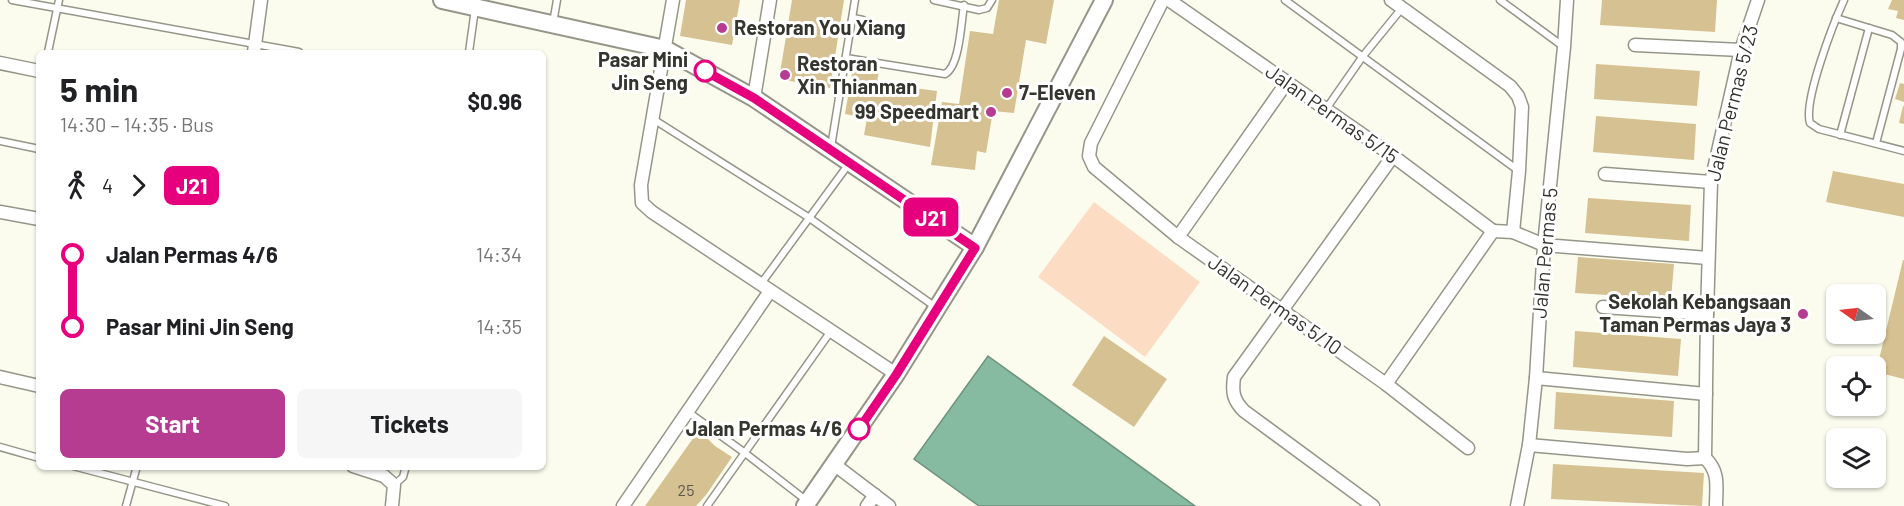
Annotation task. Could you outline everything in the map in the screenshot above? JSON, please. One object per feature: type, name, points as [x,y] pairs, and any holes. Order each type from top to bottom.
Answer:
[{"type":"street","points":[[255,48],[261,0]]},
{"type":"street","points":[[442,0],[476,3],[665,49],[754,98],[975,248]]},
{"type":"street","points":[[673,0],[641,185],[642,203],[652,212],[896,375]]},
{"type":"street","points":[[754,98],[770,0]]},
{"type":"street","points":[[806,504],[896,375],[975,248],[1104,0]]},
{"type":"street","name":"Jalan Permas 5/10","points":[[1163,0],[1090,143],[1089,156],[1094,166],[1103,176],[1178,237],[1386,384],[1468,448]]},
{"type":"street","name":"Jalan Permas 5/15","points":[[1169,0],[1393,156],[1493,231]]},
{"type":"street","points":[[1391,0],[1510,87],[1518,96],[1522,107],[1513,232]]},
{"type":"street","name":"Jalan Permas 5","points":[[1517,506],[1529,445],[1536,378],[1544,245],[1567,0]]},
{"type":"street","name":"Jalan Permas 5/23","points":[[1705,458],[1711,182],[1741,50],[1758,0]]},
{"type":"street","points":[[1635,45],[1741,50]]},
{"type":"street","points":[[0,63],[36,70]]},
{"type":"street","points":[[1178,237],[1287,82]]},
{"type":"street","points":[[1373,506],[1244,411],[1235,402],[1232,391],[1234,377],[1393,156]]},
{"type":"street","points":[[1605,174],[1711,182]]},
{"type":"street","points":[[0,212],[36,218]]},
{"type":"street","points":[[1386,384],[1493,231],[1513,232],[1544,245],[1708,258]]},
{"type":"street","points":[[623,506],[687,412],[765,288]]},
{"type":"street","points":[[1603,307],[1707,314]]},
{"type":"street","points":[[0,377],[36,385]]},
{"type":"street","points":[[1536,378],[1706,394]]},
{"type":"street","points":[[1529,445],[1687,459],[1705,458],[1714,466],[1716,506]]},
{"type":"street","points":[[835,465],[889,506]]},
{"type":"street","points":[[365,470],[384,476],[394,485],[392,506]]},
{"type":"street","points":[[867,506],[875,495]]},
{"type":"lane","points":[[12,0],[255,48],[277,50]]},
{"type":"lane","points":[[48,50],[59,0]]},
{"type":"lane","points":[[553,23],[557,0]]},
{"type":"lane","points":[[831,149],[855,0]]},
{"type":"lane","points":[[934,0],[983,10],[990,5],[992,0]]},
{"type":"lane","points":[[1285,0],[1519,171]]},
{"type":"lane","points":[[1500,0],[1564,47]]},
{"type":"lane","points":[[1844,0],[1836,18],[1808,110],[1810,123],[1816,128],[1904,151]]},
{"type":"lane","points":[[469,50],[476,3]]},
{"type":"lane","points":[[846,58],[945,74],[955,63],[963,5]]},
{"type":"lane","points":[[1326,109],[1363,56],[1402,8]]},
{"type":"lane","points":[[853,18],[863,20]]},
{"type":"lane","points":[[1836,18],[1896,37],[1900,42],[1901,49],[1876,143]]},
{"type":"lane","points":[[1840,135],[1869,28]]},
{"type":"lane","points":[[652,118],[808,217],[937,308]]},
{"type":"lane","points":[[0,141],[36,148]]},
{"type":"lane","points":[[765,288],[808,217],[850,162]]},
{"type":"lane","points":[[707,506],[831,332]]},
{"type":"lane","points":[[687,412],[745,453],[806,504]]},
{"type":"lane","points":[[0,447],[36,457]]},
{"type":"lane","points":[[88,470],[225,506]]},
{"type":"lane","points":[[126,506],[136,470]]},
{"type":"lane","points":[[394,485],[403,477],[405,470]]},
{"type":"shaded area","points":[[1094,202],[1200,282],[1145,357],[1038,277]]},
{"type":"shaded area","points":[[988,356],[1195,506],[979,506],[914,459]]},
{"type":"building","points":[[686,0],[740,0],[732,45],[680,36]]},
{"type":"building","points":[[792,0],[844,0],[830,88],[779,79]]},
{"type":"building","points":[[999,0],[1054,0],[1046,44],[1026,40],[1014,113],[993,111],[986,153],[977,151],[975,170],[931,165],[942,102],[959,104],[970,31],[993,34]]},
{"type":"building","points":[[1602,0],[1717,0],[1715,32],[1600,25]]},
{"type":"building","points":[[1892,0],[1904,0],[1904,20],[1896,18],[1898,11],[1888,9]]},
{"type":"building","points":[[1596,64],[1700,71],[1697,106],[1594,99]]},
{"type":"building","points":[[853,67],[879,70],[877,83],[937,91],[930,147],[864,135],[867,118],[845,114]]},
{"type":"building","points":[[1900,83],[1904,84],[1904,102],[1895,99]]},
{"type":"building","points":[[1904,106],[1904,124],[1899,123]]},
{"type":"building","points":[[1596,116],[1696,124],[1694,160],[1593,152]]},
{"type":"building","points":[[1833,171],[1904,184],[1904,217],[1826,202]]},
{"type":"building","points":[[1588,198],[1691,205],[1689,241],[1585,233]]},
{"type":"building","points":[[1578,257],[1674,264],[1671,299],[1575,293]]},
{"type":"building","points":[[1904,260],[1904,379],[1886,374],[1886,356],[1880,356],[1883,344],[1886,344],[1886,331]]},
{"type":"building","points":[[1575,331],[1681,339],[1678,376],[1573,367]]},
{"type":"building","points":[[1104,336],[1167,379],[1134,427],[1072,385]]},
{"type":"building","points":[[1556,392],[1674,401],[1672,437],[1554,429]]},
{"type":"building","points":[[699,430],[715,446],[732,457],[706,495],[696,506],[645,506]]},
{"type":"building","points":[[1553,464],[1704,473],[1702,506],[1551,499]]},
{"type":"bus line","name":"J21","points":[[705,71],[754,98],[975,248],[896,375],[859,429]]},
{"type":"place","name":"Restoran You Xiang","points":[[722,28]]},
{"type":"place","name":"Pasar Mini Jin Seng","points":[[705,71]]},
{"type":"place","name":"Restoran Xin Thianman","points":[[785,75]]},
{"type":"place","name":"7-Eleven","points":[[1007,93]]},
{"type":"place","name":"99 Speedmart","points":[[991,112]]},
{"type":"place","name":"Sekolah Kebangsaan Taman Permas Jaya 3","points":[[1803,314]]},
{"type":"place","name":"Jalan Permas 4/6","points":[[859,429]]}]
